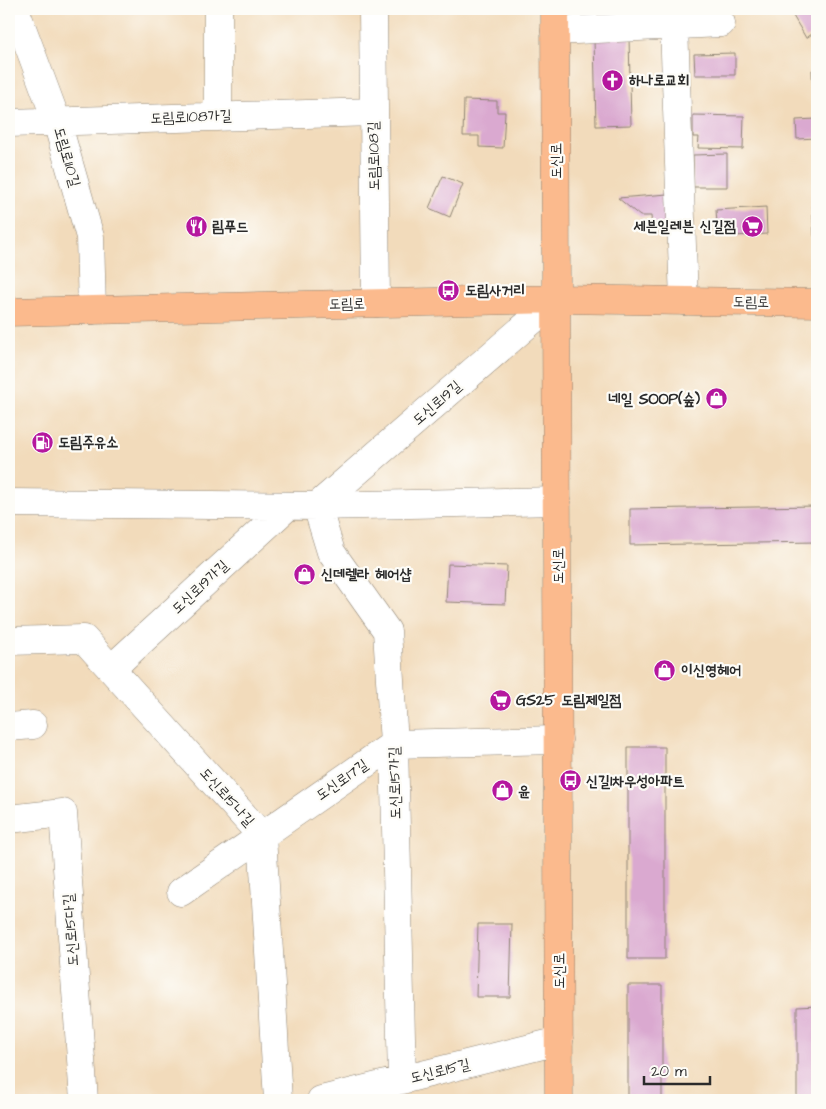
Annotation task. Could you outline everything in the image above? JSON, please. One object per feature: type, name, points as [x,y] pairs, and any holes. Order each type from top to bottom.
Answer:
[{"type":"main road","name":"도신로","points":[[555,20],[560,1100]]},
{"type":"main road","name":"도림로","points":[[9,312],[557,299],[817,303]]},
{"type":"street","name":"도림로110길","points":[[15,9],[57,122],[90,237],[92,310]]},
{"type":"street","points":[[218,9],[218,116]]},
{"type":"street","name":"도림로108길","points":[[373,9],[376,303]]},
{"type":"street","name":"도신로","points":[[555,20],[674,26],[721,23]]},
{"type":"street","points":[[674,26],[684,301]]},
{"type":"street","name":"도림로108가길","points":[[9,123],[374,112]]},
{"type":"street","name":"도신로19길","points":[[317,506],[557,299]]},
{"type":"street","points":[[9,503],[317,506],[557,501]]},
{"type":"street","name":"도신로19가길","points":[[111,669],[288,506]]},
{"type":"street","name":"도신로15가길","points":[[317,506],[331,552],[387,631],[394,744],[402,1080]]},
{"type":"street","name":"도신로15나길","points":[[9,641],[84,639],[262,836],[278,1100]]},
{"type":"street","points":[[394,744],[558,740]]},
{"type":"street","name":"도신로17길","points":[[180,892],[394,744]]},
{"type":"street","name":"도신로15다길","points":[[9,819],[63,813],[84,1100]]},
{"type":"street","name":"도신로15길","points":[[320,1100],[559,1041]]},
{"type":"building","points":[[789,9],[816,9],[817,31],[806,38]]},
{"type":"building","points":[[629,37],[631,125],[596,126],[594,38]]},
{"type":"building","points":[[735,53],[735,75],[695,75],[694,54]]},
{"type":"building","points":[[812,70],[817,70],[817,99],[813,99]]},
{"type":"building","points":[[464,100],[497,101],[497,112],[505,112],[503,148],[479,147],[479,136],[463,136]]},
{"type":"building","points":[[693,115],[744,116],[743,149],[698,148],[699,137],[693,137]]},
{"type":"building","points":[[816,119],[817,138],[797,139],[796,120]]},
{"type":"building","points":[[727,154],[727,187],[693,187],[693,155]]},
{"type":"building","points":[[443,176],[463,184],[450,217],[429,208]]},
{"type":"building","points":[[680,193],[680,233],[660,234],[655,232],[652,227],[651,216],[640,216],[618,198]]},
{"type":"building","points":[[812,201],[817,201],[817,236],[814,236]]},
{"type":"building","points":[[766,207],[767,234],[718,237],[716,210]]},
{"type":"building","points":[[817,506],[817,542],[630,545],[630,509]]},
{"type":"building","points":[[448,564],[507,566],[505,604],[446,602]]},
{"type":"building","points":[[628,747],[665,747],[665,959],[628,959]]},
{"type":"building","points":[[478,924],[512,924],[510,997],[476,997]]},
{"type":"building","points":[[628,985],[662,985],[662,1100],[628,1100]]},
{"type":"building","points":[[817,1006],[817,1100],[797,1100],[797,1007]]},
{"type":"place","name":"하나로교회","points":[[613,80]]},
{"type":"place","name":"림푸드","points":[[196,226]]},
{"type":"place","name":"세븐일레븐 신길점","points":[[752,226]]},
{"type":"place","name":"도림사거리","points":[[449,290]]},
{"type":"place","name":"네일 SOOP(숲)","points":[[716,399]]},
{"type":"place","name":"도림주유소","points":[[42,442]]},
{"type":"place","name":"신데렐라 헤어샵","points":[[305,574]]},
{"type":"place","name":"이신영헤어","points":[[665,670]]},
{"type":"place","name":"GS25 도림제일점","points":[[500,700]]},
{"type":"place","name":"신길1차우성아파트","points":[[570,781]]},
{"type":"place","name":"윤","points":[[502,791]]}]
